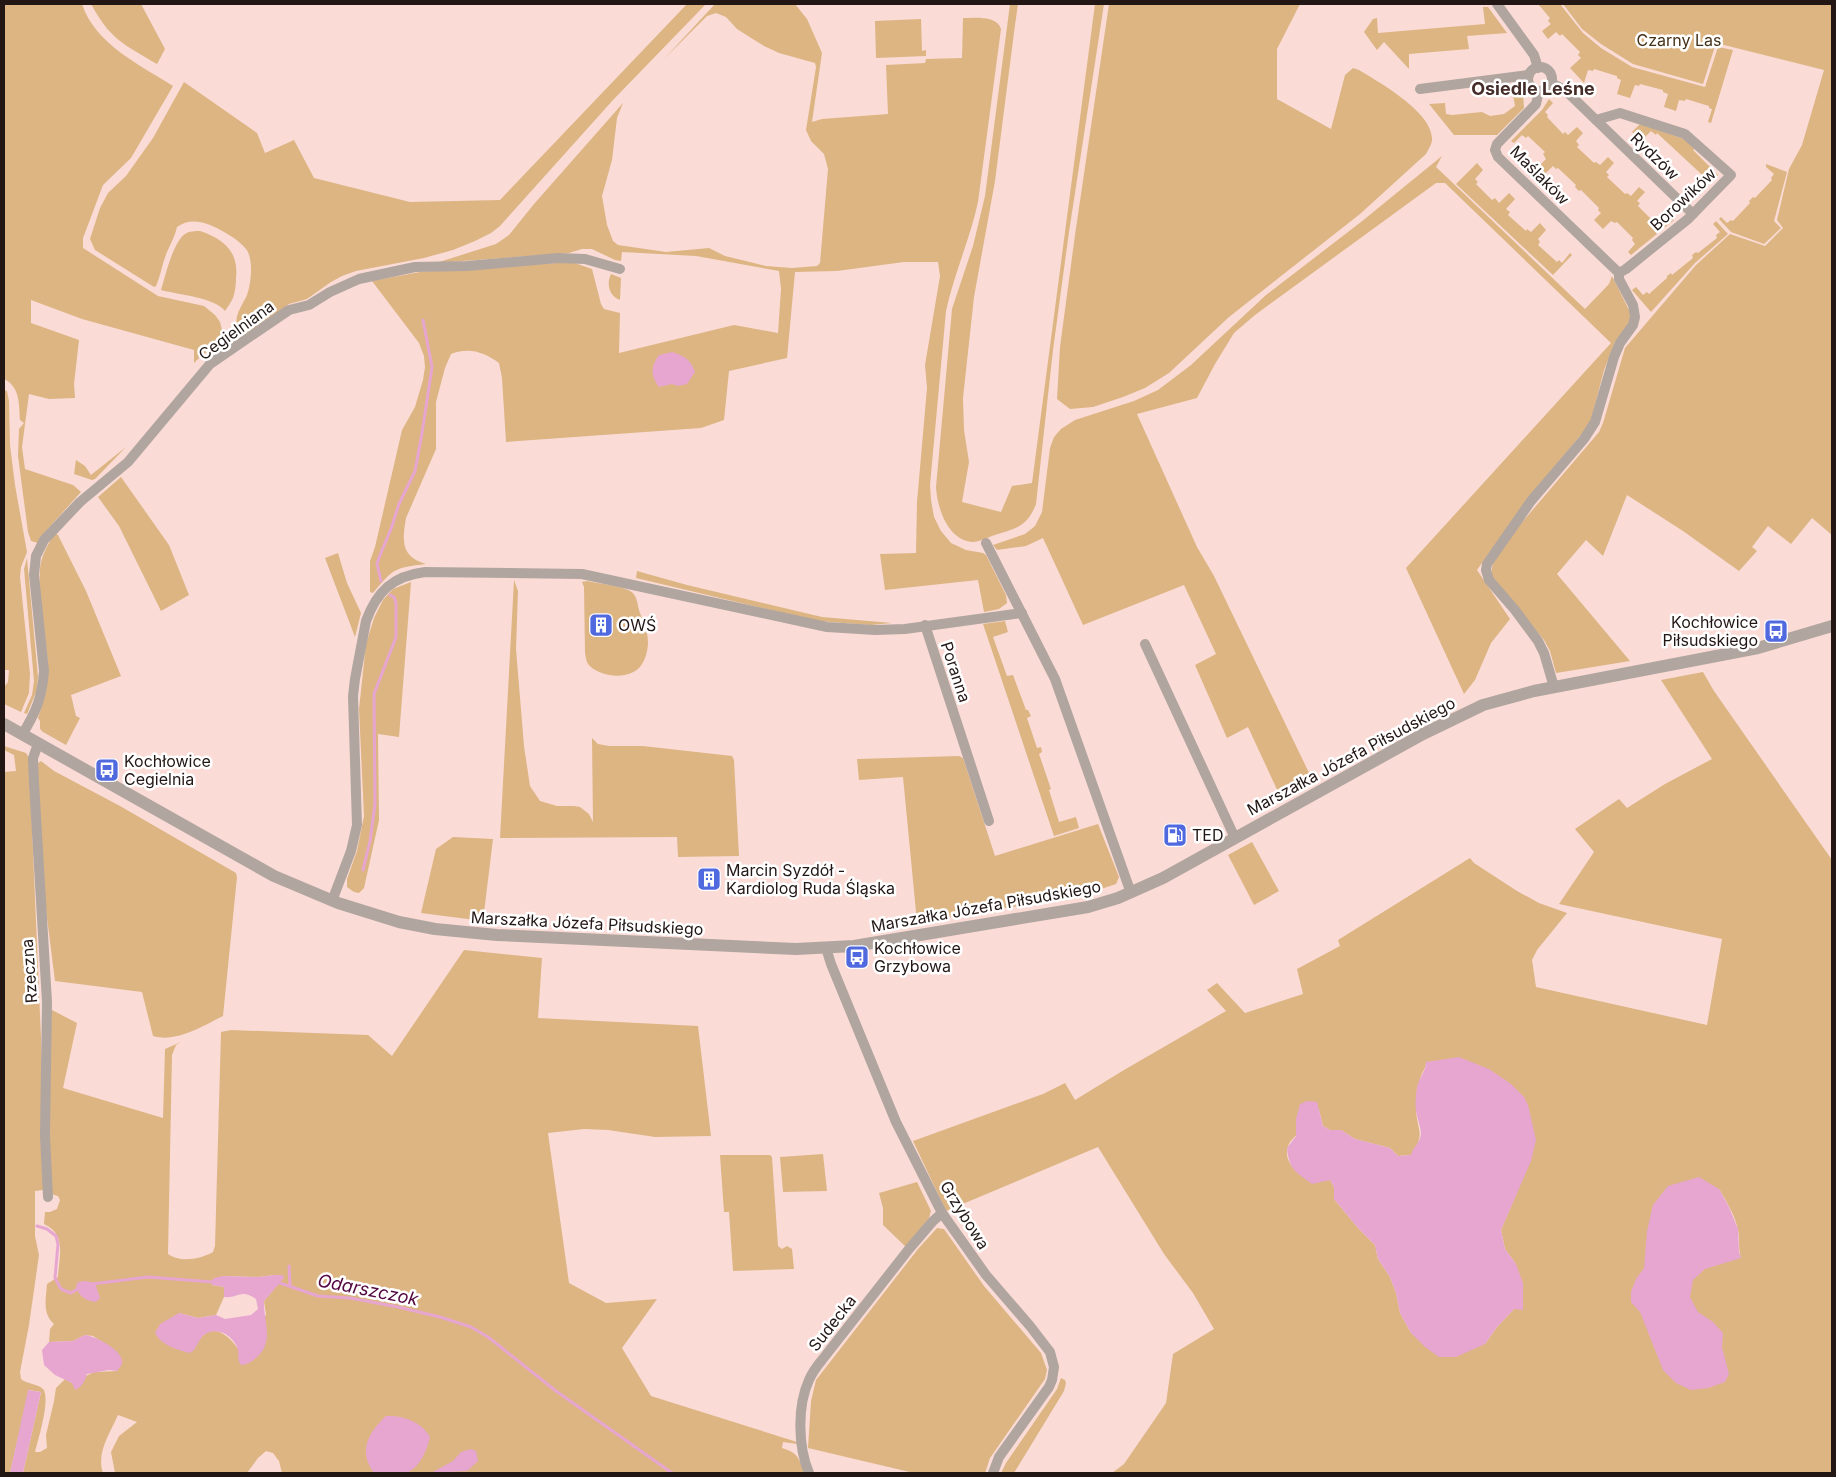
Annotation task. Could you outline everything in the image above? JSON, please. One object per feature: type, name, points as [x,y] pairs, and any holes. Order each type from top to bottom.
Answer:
[{"type":"street","points":[[1497,4],[1534,55],[1538,68]]},
{"type":"street","points":[[1538,68],[1548,71],[1551,83],[1548,88],[1539,91],[1532,88],[1529,84],[1531,71],[1538,68]]},
{"type":"street","points":[[1420,89],[1529,75]]},
{"type":"street","points":[[1551,83],[1565,90],[1596,120]]},
{"type":"street","name":"Maślaków","points":[[1539,91],[1536,104],[1497,144],[1495,150],[1498,157],[1619,272]]},
{"type":"street","name":"Borowików","points":[[1596,120],[1620,113],[1685,134],[1731,175],[1693,214],[1626,269],[1619,272]]},
{"type":"street","name":"Rydzów","points":[[1596,120],[1693,214]]},
{"type":"street","name":"Cegielniana","points":[[22,735],[38,706],[43,684],[43,662],[34,576],[34,562],[39,548],[53,530],[80,502],[128,462],[210,364],[289,310],[309,305],[330,292],[359,279],[380,274],[415,267],[467,266],[558,258],[585,259],[620,269]]},
{"type":"street","points":[[1554,687],[1544,653],[1538,641],[1489,580],[1486,570],[1487,564],[1531,500],[1592,429],[1599,414],[1614,357],[1635,317],[1633,305],[1619,279],[1619,272]]},
{"type":"street","points":[[986,543],[1055,678],[1131,893]]},
{"type":"street","points":[[332,901],[351,851],[357,825],[353,696],[362,636],[366,621],[381,592],[395,581],[410,574],[425,572],[582,574],[827,627],[876,630],[905,629],[925,625]]},
{"type":"street","name":"Poranna","points":[[989,821],[925,625],[1022,613]]},
{"type":"street","name":"Marszałka Józefa Piłsudskiego","points":[[4,724],[251,864],[332,901],[399,922],[468,933],[705,945],[826,948],[854,946],[1059,913],[1097,905],[1131,893],[1235,838],[1398,747],[1469,711],[1510,697],[1554,687],[1727,655],[1780,642],[1832,626]]},
{"type":"street","points":[[1145,644],[1235,838]]},
{"type":"street","name":"Rzeczna","points":[[38,744],[33,758],[47,1002],[45,1135],[48,1197]]},
{"type":"street","name":"Grzybowa","points":[[826,948],[830,964],[893,1114],[942,1213],[986,1275],[1046,1346],[1053,1360],[1054,1375],[1049,1387],[999,1457],[993,1473]]},
{"type":"street","name":"Sudecka","points":[[809,1473],[802,1457],[801,1436],[803,1402],[809,1378],[909,1249],[942,1213]]},
{"type":"green space","points":[[4,4],[82,4],[88,18],[108,42],[133,61],[173,86],[131,158],[103,185],[83,238],[83,248],[158,296],[204,306],[215,315],[220,322],[222,330],[216,348],[203,354],[194,363],[194,350],[82,319],[31,300],[31,323],[79,340],[74,384],[75,398],[49,399],[29,394],[22,447],[25,469],[73,485],[81,492],[45,532],[38,543],[31,541],[28,532],[18,456],[19,429],[24,423],[20,420],[16,391],[4,379]]},
{"type":"green space","points":[[91,4],[141,4],[165,49],[157,64],[118,40],[98,16]]},
{"type":"green space","points":[[687,4],[706,4],[613,100],[500,226],[491,233],[453,250],[424,258],[356,271],[342,276],[307,299],[289,304],[248,334],[242,334],[238,331],[236,321],[238,312],[247,295],[251,278],[249,253],[230,235],[220,229],[198,222],[181,224],[177,227],[165,256],[158,282],[154,287],[95,250],[90,239],[100,208],[108,193],[126,176],[153,138],[184,82],[257,133],[265,153],[294,140],[314,178],[410,202],[500,200]]},
{"type":"green space","points":[[715,4],[795,4],[807,19],[822,53],[812,122],[822,119],[888,114],[886,65],[925,63],[926,59],[962,58],[963,18],[990,19],[995,21],[1001,29],[978,202],[946,311],[930,485],[934,517],[941,531],[951,543],[966,550],[986,555],[1006,595],[1007,603],[999,609],[984,612],[978,580],[885,590],[880,554],[916,553],[917,502],[927,388],[925,365],[940,276],[938,262],[904,262],[837,271],[795,272],[787,358],[729,371],[724,420],[701,428],[506,442],[502,378],[499,363],[482,353],[464,351],[451,354],[445,368],[436,402],[436,449],[406,518],[404,534],[405,547],[408,552],[418,561],[426,564],[401,568],[395,571],[373,593],[370,592],[370,561],[375,547],[402,430],[415,407],[425,367],[424,356],[419,343],[372,281],[420,272],[572,262],[592,269],[604,309],[620,313],[619,353],[734,325],[778,333],[781,289],[779,271],[696,256],[622,252],[621,261],[592,249],[582,249],[569,253],[436,263],[496,244],[509,235],[623,103],[617,118],[612,160],[602,196],[607,225],[613,241],[618,245],[666,252],[709,248],[725,256],[766,266],[792,268],[817,266],[820,263],[828,169],[824,154],[811,141],[806,130],[816,67],[815,63],[779,53],[764,46],[737,29],[726,17],[716,13],[707,16],[664,59]]},
{"type":"green space","points":[[1010,4],[1018,4],[995,181],[974,297],[963,398],[964,430],[969,462],[962,502],[1001,512],[1012,486],[1032,483],[1095,4],[1104,4],[1069,232],[1053,350],[1036,504],[1030,517],[1021,525],[972,542],[956,536],[945,522],[936,487],[952,309],[973,246],[985,196]]},
{"type":"green space","points":[[1109,4],[1300,4],[1277,49],[1277,99],[1331,129],[1345,75],[1353,68],[1391,90],[1415,109],[1424,119],[1430,130],[1432,140],[1426,154],[1360,214],[1229,317],[1169,373],[1145,388],[1123,397],[1093,407],[1070,409],[1057,399],[1060,347]]},
{"type":"green space","points":[[1538,4],[1560,4],[1583,33],[1601,48],[1632,67],[1705,87],[1718,47],[1733,50],[1711,123],[1708,122],[1712,109],[1709,106],[1686,99],[1685,101],[1679,100],[1676,111],[1664,107],[1668,94],[1663,92],[1663,90],[1640,84],[1639,86],[1635,85],[1630,98],[1617,94],[1621,80],[1617,76],[1594,69],[1593,71],[1588,70],[1584,83],[1570,68],[1581,58],[1578,55],[1580,52],[1562,34],[1560,36],[1556,32],[1548,39],[1542,31],[1551,24],[1548,21],[1550,18]]},
{"type":"green space","name":"Czarny Las","points":[[1563,4],[1832,4],[1832,535],[1812,518],[1791,544],[1768,526],[1752,547],[1757,551],[1739,571],[1683,531],[1627,495],[1603,556],[1586,540],[1557,574],[1630,661],[1556,673],[1550,651],[1544,640],[1491,575],[1493,561],[1518,527],[1599,432],[1625,348],[1696,265],[1730,234],[1765,246],[1783,228],[1777,220],[1789,169],[1802,145],[1824,70],[1716,43],[1703,84],[1633,64],[1601,44],[1582,29]]},
{"type":"green space","points":[[1483,7],[1488,7],[1507,33],[1467,36],[1469,49],[1409,54],[1409,69],[1384,42],[1377,50],[1364,32],[1373,19],[1377,18],[1378,33],[1485,24]]},
{"type":"green space","points":[[921,19],[922,51],[926,50],[926,56],[876,58],[875,21]]},
{"type":"green space","points":[[1523,93],[1524,108],[1497,135],[1454,135],[1429,104],[1445,103],[1446,114],[1482,112],[1490,116],[1504,114],[1515,106],[1513,95]]},
{"type":"green space","points":[[1549,99],[1553,103],[1545,112],[1548,115],[1547,117],[1563,134],[1565,132],[1568,135],[1577,127],[1583,133],[1576,141],[1579,145],[1577,147],[1594,163],[1596,162],[1600,165],[1608,157],[1614,163],[1606,172],[1609,175],[1607,177],[1625,194],[1627,193],[1631,196],[1639,187],[1645,192],[1637,201],[1640,203],[1638,206],[1655,223],[1657,222],[1662,225],[1670,216],[1674,220],[1631,255],[1628,252],[1635,244],[1632,240],[1633,238],[1617,222],[1611,221],[1603,229],[1594,220],[1601,213],[1598,210],[1599,208],[1581,190],[1579,191],[1575,187],[1576,185],[1558,168],[1556,169],[1553,166],[1545,174],[1538,167],[1546,159],[1543,154],[1545,152],[1528,136],[1526,138],[1522,135],[1514,143],[1511,141],[1542,110]]},
{"type":"green space","points":[[1640,124],[1684,139],[1695,148],[1693,150],[1718,175],[1711,183],[1657,133],[1656,135],[1651,131],[1642,140],[1632,132]]},
{"type":"green space","points":[[1442,156],[1436,167],[1585,309],[1609,284],[1612,276],[1631,314],[1629,324],[1615,342],[1604,370],[1590,424],[1529,497],[1477,570],[1510,619],[1491,643],[1475,680],[1464,694],[1406,568],[1611,343],[1445,183],[1436,183],[1255,315],[1234,333],[1197,398],[1137,414],[1197,547],[1214,576],[1312,779],[1280,796],[1248,727],[1227,738],[1195,665],[1216,654],[1184,585],[1083,625],[1043,538],[1026,546],[997,550],[993,545],[1025,534],[1035,526],[1042,512],[1050,448],[1054,437],[1061,429],[1075,420],[1134,401],[1158,390],[1191,365],[1266,295],[1361,222]]},
{"type":"green space","points":[[1477,163],[1483,170],[1475,179],[1478,182],[1476,184],[1492,200],[1495,198],[1499,203],[1509,193],[1515,199],[1506,209],[1510,212],[1508,215],[1526,231],[1527,229],[1531,232],[1540,223],[1546,230],[1538,239],[1540,242],[1538,245],[1557,262],[1559,260],[1562,263],[1570,253],[1572,255],[1553,275],[1456,184]]},
{"type":"green space","points":[[1766,164],[1787,172],[1774,221],[1781,228],[1764,244],[1731,232],[1719,219],[1721,217],[1727,223],[1731,220],[1733,221],[1750,203],[1749,201],[1753,197],[1755,198],[1772,180],[1771,178],[1774,174],[1766,167]]},
{"type":"green space","points":[[1716,221],[1728,234],[1695,263],[1651,312],[1632,290],[1636,287],[1643,295],[1647,292],[1649,294],[1667,276],[1671,273],[1672,275],[1693,258],[1692,255],[1696,252],[1698,253],[1717,238],[1716,235],[1720,232],[1713,224]]},
{"type":"green space","points":[[200,231],[209,234],[223,243],[235,261],[235,291],[225,311],[220,306],[196,297],[161,290],[177,244],[188,232]]},
{"type":"green space","points":[[611,274],[621,278],[620,300],[611,293],[609,282]]},
{"type":"green space","points":[[4,390],[7,391],[9,401],[10,445],[27,552],[21,567],[20,577],[30,674],[29,693],[21,712],[4,704],[4,687],[8,682],[9,670],[4,670]]},
{"type":"green space","points":[[126,447],[95,479],[92,480],[74,474],[76,460],[85,466],[91,475]]},
{"type":"green space","points":[[121,477],[169,545],[189,595],[161,611],[119,526],[98,497]]},
{"type":"green space","points":[[55,533],[58,535],[86,591],[121,676],[71,695],[76,716],[80,718],[66,745],[43,732],[40,729],[38,718],[48,679],[39,581],[40,569],[43,555]]},
{"type":"green space","points":[[338,553],[347,583],[361,613],[355,637],[325,558]]},
{"type":"green space","points":[[27,558],[38,677],[37,690],[27,714],[24,713],[32,695],[34,681],[24,569]]},
{"type":"green space","points":[[637,571],[687,585],[822,617],[892,623],[871,625],[817,621],[636,578]]},
{"type":"green space","points":[[514,580],[518,591],[516,649],[524,746],[530,786],[540,801],[557,806],[580,807],[589,814],[593,822],[592,738],[598,744],[609,746],[643,746],[732,756],[734,760],[739,856],[678,857],[677,837],[500,838]]},
{"type":"green space","points":[[587,581],[623,588],[634,594],[637,600],[648,638],[648,645],[643,662],[632,673],[618,676],[610,675],[596,671],[587,662],[585,653],[584,587],[582,582]]},
{"type":"green space","points":[[411,582],[399,737],[378,734],[379,820],[364,888],[359,893],[347,887],[347,879],[357,851],[364,816],[359,709],[366,644],[374,618],[383,600],[393,589]]},
{"type":"green space","points":[[1005,621],[1008,632],[993,637],[1007,676],[1013,675],[1026,710],[1028,710],[1031,716],[1027,718],[1037,748],[1041,747],[1042,752],[1039,754],[1051,789],[1049,790],[1059,822],[1076,817],[1079,828],[1054,836],[983,624]]},
{"type":"green space","points":[[1703,672],[1714,691],[1832,860],[1832,1473],[1112,1473],[1124,1464],[1166,1403],[1173,1354],[1214,1329],[1193,1293],[1164,1254],[1098,1147],[946,1211],[913,1141],[1043,1094],[1065,1083],[1075,1100],[1226,1011],[1207,990],[1217,983],[1245,1013],[1303,994],[1297,969],[1340,946],[1338,940],[1470,858],[1474,863],[1517,891],[1539,903],[1567,913],[1537,950],[1532,960],[1536,987],[1707,1025],[1722,939],[1559,904],[1594,852],[1575,829],[1619,799],[1627,808],[1665,784],[1712,759],[1661,680]],"holes":[[[1441,1061],[1514,1199],[1501,1230],[1505,1249],[1516,1264],[1514,1309],[1497,1327],[1485,1344],[1411,1333],[1400,1313],[1396,1293],[1390,1277],[1378,1259],[1375,1245],[1334,1199],[1334,1187],[1330,1180],[1313,1179],[1305,1176],[1291,1165],[1288,1158],[1287,1151],[1290,1142],[1319,1110],[1323,1126],[1330,1130],[1341,1130],[1355,1139],[1390,1148],[1398,1156],[1412,1155],[1420,1137],[1416,1111],[1421,1078],[1426,1062]],[[1719,1189],[1737,1224],[1741,1258],[1730,1236],[1679,1294]]]},
{"type":"green space","points":[[4,746],[26,753],[29,758],[41,1038],[43,1190],[35,1191],[35,1236],[39,1255],[20,1372],[21,1379],[41,1387],[45,1394],[45,1410],[35,1452],[40,1452],[47,1448],[46,1435],[56,1388],[65,1379],[72,1383],[94,1372],[117,1371],[102,1342],[93,1336],[85,1335],[73,1341],[49,1342],[50,1329],[54,1324],[46,1310],[47,1284],[58,1277],[60,1254],[59,1240],[56,1234],[44,1224],[45,1212],[57,1209],[60,1200],[58,1196],[51,1194],[50,1012],[52,1010],[77,1023],[63,1088],[163,1118],[165,1049],[181,1042],[176,1045],[172,1055],[168,1254],[184,1259],[197,1258],[213,1252],[215,1246],[221,1032],[231,1030],[368,1035],[392,1056],[464,950],[542,958],[538,1018],[698,1026],[711,1136],[655,1137],[608,1130],[584,1129],[548,1133],[569,1283],[606,1303],[657,1299],[622,1348],[651,1396],[797,1442],[797,1444],[783,1442],[782,1448],[795,1454],[805,1473],[282,1473],[279,1461],[273,1453],[266,1451],[247,1473],[115,1473],[111,1452],[119,1436],[137,1422],[118,1415],[108,1436],[101,1458],[103,1473],[23,1473],[41,1392],[29,1390],[10,1473],[4,1473],[4,772],[16,771],[14,755],[4,750]],"holes":[[[274,1275],[280,1282],[264,1301],[266,1315],[238,1349],[226,1336],[214,1331],[203,1335],[194,1350],[179,1313],[198,1318],[216,1315],[224,1297],[224,1287],[212,1285],[223,1276],[259,1277]]]},
{"type":"green space","points":[[959,756],[963,758],[995,856],[1098,824],[1119,877],[1116,884],[1080,896],[917,922],[903,777],[859,780],[857,759]]},
{"type":"green space","points":[[41,761],[54,771],[120,806],[236,873],[223,1016],[198,1029],[162,1038],[153,1036],[142,992],[55,981],[43,886],[37,764]]},
{"type":"green space","points":[[453,837],[493,839],[483,921],[421,913],[436,849]]},
{"type":"green space","points":[[1252,842],[1279,891],[1254,905],[1228,855]]},
{"type":"green space","points":[[823,1154],[827,1191],[783,1192],[780,1157]]},
{"type":"green space","points":[[720,1155],[770,1155],[772,1157],[778,1246],[782,1249],[787,1246],[792,1249],[794,1269],[733,1271],[729,1212],[724,1212]]},
{"type":"green space","points":[[917,1182],[931,1211],[929,1218],[906,1247],[883,1225],[883,1208],[879,1193]]},
{"type":"green space","points":[[937,1228],[944,1229],[984,1286],[1041,1353],[1047,1370],[1045,1379],[990,1458],[985,1473],[914,1473],[808,1448],[811,1401],[816,1380],[918,1249]]},
{"type":"green space","points":[[1061,1378],[1066,1383],[1064,1391],[1014,1473],[1001,1473],[1057,1389]]},
{"type":"shaded area","points":[[672,352],[687,359],[692,364],[695,372],[687,384],[678,386],[672,384],[659,387],[653,375],[654,363],[659,355]]},
{"type":"shaded area","points":[[1459,1057],[1489,1069],[1511,1084],[1524,1097],[1528,1105],[1536,1140],[1531,1161],[1501,1230],[1505,1249],[1516,1264],[1523,1283],[1523,1310],[1514,1309],[1497,1327],[1485,1344],[1456,1357],[1439,1357],[1425,1347],[1411,1333],[1400,1313],[1396,1293],[1390,1277],[1378,1259],[1375,1245],[1334,1199],[1334,1187],[1330,1180],[1312,1184],[1294,1170],[1287,1148],[1296,1136],[1296,1119],[1300,1104],[1307,1101],[1317,1102],[1323,1126],[1330,1130],[1341,1130],[1355,1139],[1390,1148],[1398,1156],[1411,1155],[1421,1134],[1416,1111],[1416,1099],[1417,1087],[1426,1062]]},
{"type":"shaded area","points":[[1699,1177],[1719,1189],[1729,1207],[1738,1229],[1741,1258],[1705,1269],[1693,1280],[1690,1297],[1698,1312],[1713,1322],[1723,1333],[1722,1347],[1729,1374],[1725,1382],[1708,1388],[1691,1390],[1676,1383],[1663,1370],[1640,1312],[1631,1302],[1631,1292],[1636,1279],[1644,1268],[1647,1231],[1653,1205],[1668,1186]]},
{"type":"shaded area","points":[[283,1275],[284,1278],[264,1301],[267,1329],[266,1343],[259,1355],[249,1363],[241,1365],[234,1341],[217,1331],[204,1335],[190,1353],[165,1344],[155,1333],[160,1324],[179,1313],[198,1318],[216,1315],[225,1319],[251,1315],[258,1309],[256,1299],[246,1294],[224,1297],[224,1287],[212,1285],[211,1282],[214,1278],[223,1276],[259,1277]]},
{"type":"shaded area","points":[[78,1282],[95,1283],[100,1298],[96,1302],[86,1299],[79,1293],[76,1286]]},
{"type":"shaded area","points":[[85,1335],[101,1340],[112,1348],[120,1356],[122,1363],[117,1371],[109,1370],[87,1374],[83,1384],[75,1390],[72,1383],[55,1375],[44,1365],[42,1350],[49,1342],[73,1341]]},
{"type":"shaded area","points":[[28,1390],[41,1392],[23,1473],[10,1473]]},
{"type":"shaded area","points":[[386,1416],[411,1420],[422,1427],[430,1437],[425,1453],[411,1471],[402,1474],[374,1473],[369,1465],[366,1450],[367,1443],[374,1429]]},
{"type":"shaded area","points":[[471,1449],[476,1451],[478,1461],[467,1471],[431,1473],[453,1461],[461,1452]]},
{"type":"waterway","points":[[381,581],[377,564],[399,504],[415,471],[422,433],[432,367],[423,320]]},
{"type":"waterway","points":[[363,870],[370,841],[375,804],[374,694],[396,637],[396,603],[394,597],[390,595]]},
{"type":"waterway","name":"Odarszczok","points":[[37,1226],[47,1229],[56,1236],[58,1244],[55,1278],[61,1289],[71,1293],[79,1288]]},
{"type":"waterway","points":[[289,1266],[290,1286]]},
{"type":"waterway","name":"Odarszczok","points":[[92,1284],[148,1277],[213,1282]]},
{"type":"waterway","name":"Odarszczok","points":[[277,1282],[318,1296],[350,1298],[398,1307],[471,1327],[488,1337],[556,1391],[672,1473]]},
{"type":"place","name":"OWŚ","points":[[601,625]]},
{"type":"place","name":"Kochłowice Piłsudskiego","points":[[1776,631]]},
{"type":"place","name":"Kochłowice Cegielnia","points":[[107,770]]},
{"type":"place","name":"TED","points":[[1175,835]]},
{"type":"place","name":"Marcin Syzdół - Kardiolog Ruda Śląska","points":[[709,879]]},
{"type":"place","name":"Kochłowice Grzybowa","points":[[857,957]]},
{"type":"district","name":"Osiedle Leśne","points":[[1533,89]]}]
